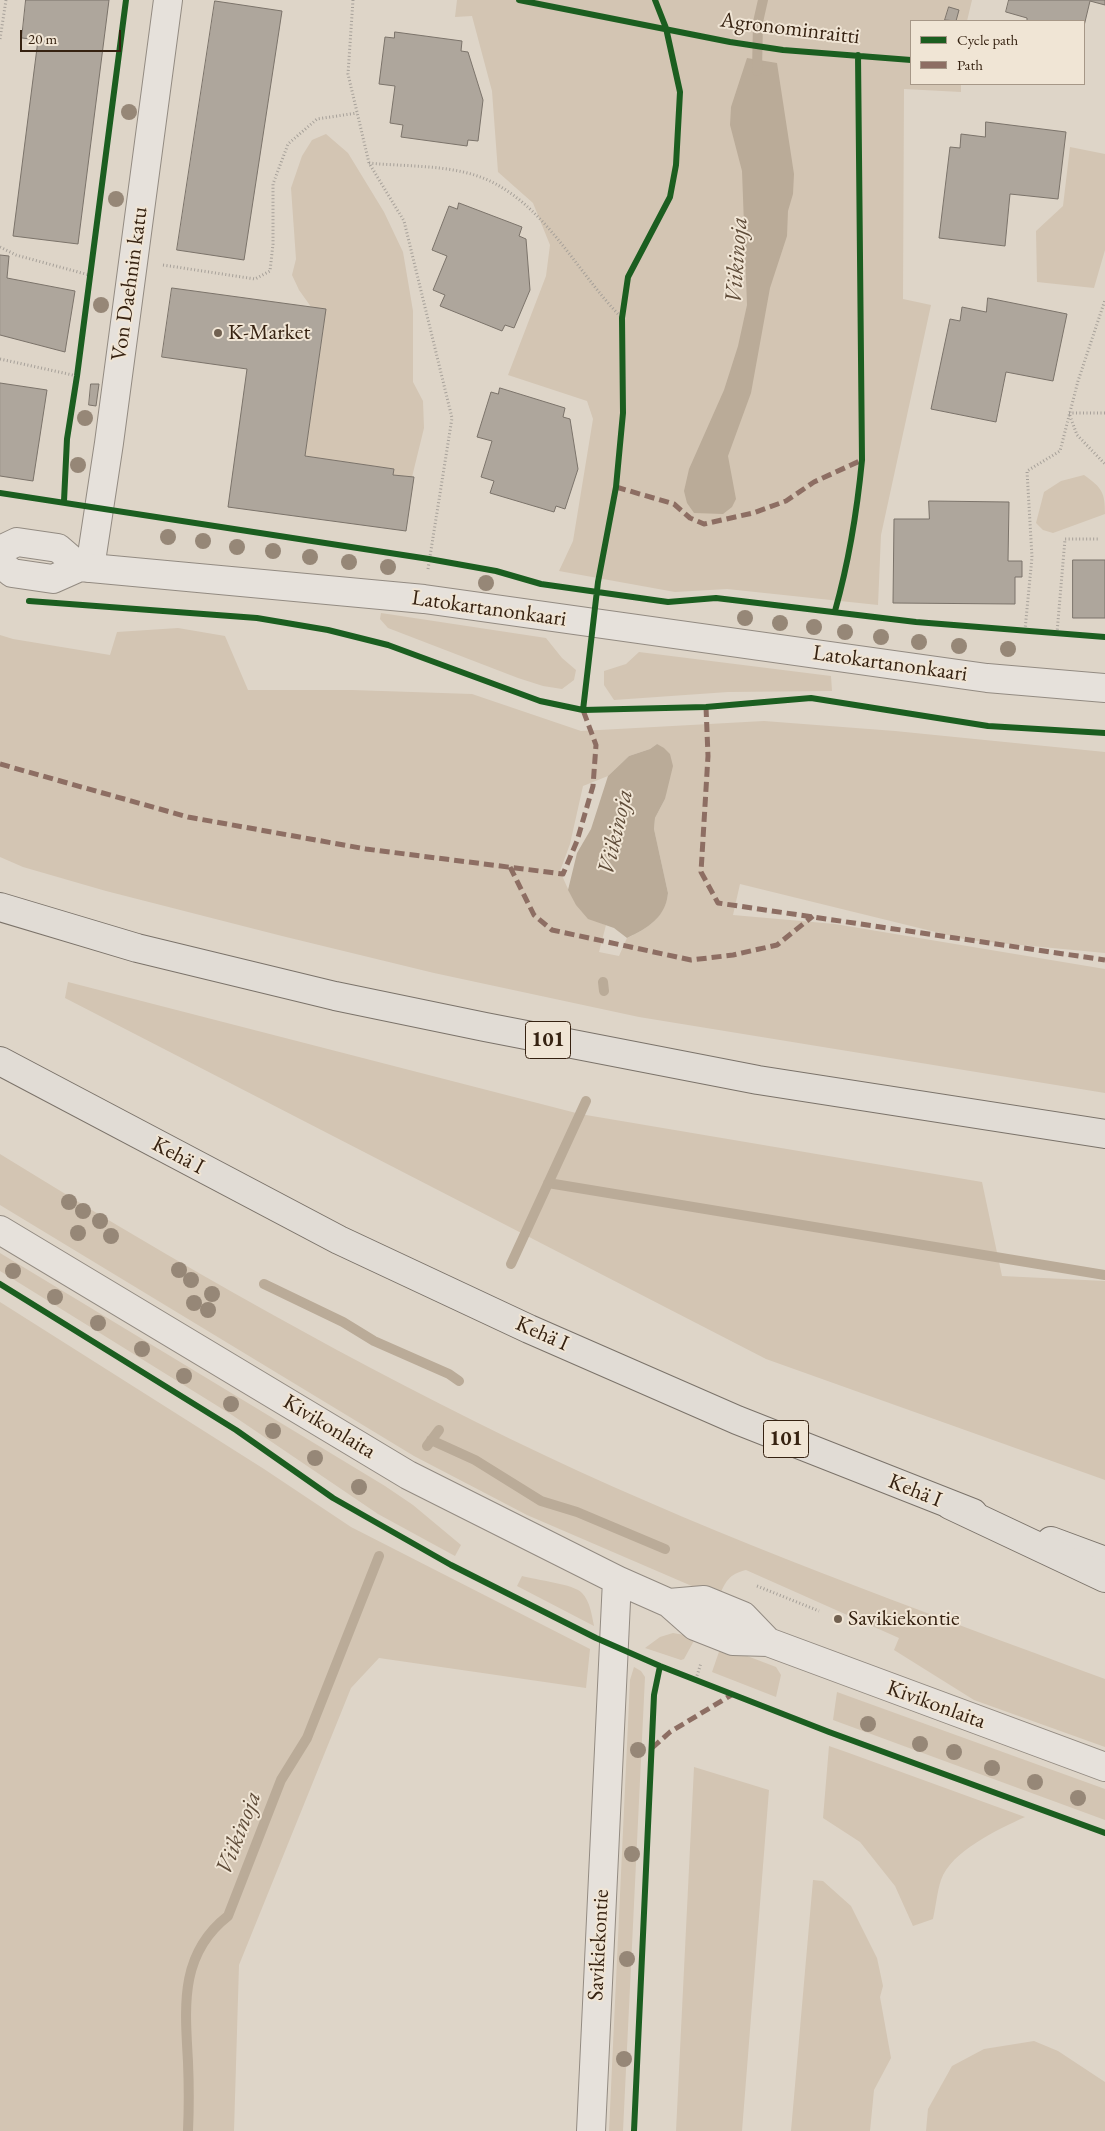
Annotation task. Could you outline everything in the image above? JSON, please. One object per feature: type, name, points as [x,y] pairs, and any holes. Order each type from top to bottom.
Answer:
[{"type":"highway","name":"101","points":[[0,907],[146,950],[335,996],[476,1026],[758,1080],[1105,1134]]},
{"type":"highway","name":"Kehä I","points":[[0,1061],[339,1240],[520,1325],[738,1420],[950,1504],[1105,1561]]},
{"type":"highway","points":[[950,1504],[1105,1578]]},
{"type":"street","name":"Von Daehnin katu","points":[[85,567],[109,444],[168,0]]},
{"type":"street","points":[[0,550],[17,542],[58,548],[85,567]]},
{"type":"street","name":"Latokartanonkaari","points":[[0,563],[12,573],[53,579],[85,567],[424,599],[987,678],[1105,688]]},
{"type":"street","name":"Kivikonlaita","points":[[0,1230],[408,1475],[617,1580],[670,1603],[695,1626],[733,1641],[768,1642],[1105,1767]]},
{"type":"street","name":"Savikiekontie","points":[[591,2131],[617,1580]]},
{"type":"path","points":[[0,39],[6,0]]},
{"type":"path","points":[[353,0],[348,74],[357,113],[369,163],[404,221],[452,418],[424,599]]},
{"type":"path","points":[[160,264],[255,279],[270,271],[273,244],[273,184],[288,144],[317,119],[357,113]]},
{"type":"path","points":[[369,163],[458,171],[490,181],[537,216],[565,247],[599,295],[622,318]]},
{"type":"path","points":[[0,247],[16,255],[89,274]]},
{"type":"path","points":[[88,284],[90,265]]},
{"type":"path","points":[[1025,630],[1032,557],[1027,471],[1060,451],[1069,413],[1105,300]]},
{"type":"path","points":[[622,327],[623,310]]},
{"type":"path","points":[[0,359],[77,376]]},
{"type":"path","points":[[76,385],[78,367]]},
{"type":"path","points":[[1069,413],[1105,413]]},
{"type":"path","points":[[1069,413],[1077,435],[1105,464]]},
{"type":"path","points":[[1057,633],[1064,539],[1099,539]]},
{"type":"path","points":[[419,557],[438,560]]},
{"type":"path","points":[[1015,629],[1033,631]]},
{"type":"path","points":[[1049,632],[1065,634]]},
{"type":"path","points":[[751,1583],[819,1611]]},
{"type":"path","points":[[687,1676],[703,1682]]},
{"type":"shaded area","points":[[457,0],[972,0],[967,20],[910,20],[910,85],[961,85],[961,92],[904,89],[903,299],[931,305],[881,535],[878,605],[727,589],[675,592],[559,571],[573,541],[593,419],[587,401],[508,375],[546,276],[550,245],[533,203],[498,172],[492,91],[472,16],[455,17]]},
{"type":"shaded area","points":[[326,134],[348,153],[384,212],[403,252],[413,311],[413,382],[423,401],[424,428],[412,477],[393,475],[394,469],[305,456],[324,325],[299,290],[292,275],[296,259],[291,188],[302,156],[312,140]]},
{"type":"shaded area","points":[[1070,147],[1105,154],[1105,250],[1094,288],[1037,282],[1036,231],[1063,206]]},
{"type":"shaded area","points":[[1084,475],[1099,487],[1103,495],[1105,514],[1053,533],[1043,530],[1036,523],[1044,492],[1061,481]]},
{"type":"shaded area","points":[[381,613],[546,638],[562,658],[576,670],[574,680],[562,689],[543,686],[518,678],[388,628],[380,619]]},
{"type":"shaded area","points":[[178,628],[225,636],[248,690],[352,690],[472,694],[581,731],[764,721],[895,731],[1105,752],[1105,953],[968,940],[740,884],[733,915],[835,924],[1105,969],[1105,1093],[639,1017],[434,973],[282,936],[106,891],[23,867],[0,857],[0,635],[13,639],[110,655],[117,632]],"holes":[[[657,744],[666,791],[665,799],[655,818],[654,829],[668,893],[664,908],[648,926],[627,938],[619,956],[599,952],[606,925],[596,921],[582,910],[572,897],[560,871],[570,844],[583,786],[608,776],[629,756],[650,749]]]},
{"type":"shaded area","points":[[639,652],[831,676],[832,691],[728,692],[614,700],[604,685],[604,671],[626,664]]},
{"type":"shaded area","points":[[68,982],[580,1114],[982,1182],[1002,1276],[1105,1281],[1105,1480],[766,1359],[65,998]]},
{"type":"shaded area","points":[[0,1154],[200,1274],[268,1312],[405,1386],[544,1455],[682,1516],[822,1573],[1105,1679],[1105,1747],[974,1700],[894,1650],[899,1638],[746,1570],[732,1576],[719,1597],[715,1596],[527,1515],[414,1456],[0,1205]]},
{"type":"shaded area","points":[[0,1253],[385,1486],[413,1505],[461,1545],[455,1556],[378,1514],[232,1415],[0,1271]]},
{"type":"shaded area","points":[[0,1302],[264,1469],[351,1527],[590,1649],[586,1688],[379,1658],[351,1688],[239,1965],[234,2131],[0,2131]]},
{"type":"shaded area","points":[[522,1576],[578,1590],[587,1600],[594,1626],[517,1586]]},
{"type":"shaded area","points":[[673,1633],[696,1637],[684,1659],[681,1660],[645,1648],[660,1637]]},
{"type":"shaded area","points":[[721,1646],[776,1667],[781,1675],[776,1697],[712,1672]]},
{"type":"shaded area","points":[[634,1667],[641,1671],[645,1677],[623,2131],[609,2131],[630,1680]]},
{"type":"shaded area","points":[[837,1692],[1105,1789],[1105,1820],[833,1720]]},
{"type":"shaded area","points":[[829,1746],[1025,1817],[965,1850],[946,1869],[938,1889],[933,1919],[913,1926],[895,1886],[860,1842],[823,1818]]},
{"type":"shaded area","points":[[694,1767],[769,1790],[742,2131],[676,2131]]},
{"type":"shaded area","points":[[813,1880],[823,1881],[851,1906],[877,1958],[883,1986],[880,1997],[891,2058],[874,2090],[870,2131],[791,2131]]},
{"type":"shaded area","points":[[1034,2041],[1058,2051],[1105,2082],[1105,2131],[926,2131],[928,2109],[952,2066],[984,2049]]},
{"type":"water","points":[[747,58],[777,63],[794,174],[793,194],[788,211],[787,236],[770,288],[751,393],[728,456],[736,499],[732,507],[723,514],[694,513],[687,503],[684,491],[689,469],[724,390],[738,346],[747,305],[742,171],[730,125],[731,107]]},
{"type":"water","points":[[657,744],[670,754],[673,766],[665,799],[655,818],[654,829],[668,893],[667,901],[664,909],[655,921],[627,938],[614,928],[588,919],[576,905],[568,890],[577,853],[591,829],[608,776],[629,756],[650,749]]},
{"type":"building","points":[[26,0],[109,0],[78,244],[13,236],[38,40],[22,38]]},
{"type":"building","points":[[1009,0],[1105,0],[1105,5],[1090,1],[1085,22],[1085,20],[1027,20],[1027,18],[1006,12]]},
{"type":"building","points":[[215,1],[282,11],[244,260],[177,250]]},
{"type":"building","points":[[949,7],[959,10],[956,20],[945,20]]},
{"type":"building","points":[[395,32],[462,41],[461,51],[468,52],[483,100],[478,141],[468,140],[467,146],[401,137],[403,125],[390,123],[395,86],[379,84],[385,37],[394,38]]},
{"type":"building","points":[[986,122],[1066,132],[1058,199],[1010,194],[1005,246],[939,238],[950,147],[960,148],[961,134],[985,137]]},
{"type":"building","points":[[459,203],[522,227],[519,236],[526,239],[530,290],[514,328],[505,325],[502,331],[440,306],[445,295],[433,290],[447,256],[432,250],[449,206],[457,209]]},
{"type":"building","points":[[0,255],[9,256],[7,278],[75,291],[65,352],[0,335]]},
{"type":"building","points":[[172,288],[326,309],[305,456],[394,469],[393,475],[414,477],[406,531],[228,507],[247,369],[162,357]]},
{"type":"building","points":[[988,298],[1067,314],[1053,381],[1006,372],[996,422],[931,409],[950,319],[960,321],[962,307],[986,312]]},
{"type":"building","points":[[0,383],[47,390],[33,481],[0,476]]},
{"type":"building","points":[[91,384],[99,384],[96,406],[89,405]]},
{"type":"building","points":[[500,388],[565,408],[563,417],[570,419],[578,469],[565,509],[556,506],[554,512],[490,493],[494,481],[481,477],[492,441],[477,437],[491,392],[498,394]]},
{"type":"building","points":[[929,501],[1009,502],[1008,561],[1022,561],[1022,577],[1015,577],[1015,604],[893,603],[894,519],[929,519]]},
{"type":"building","points":[[1073,560],[1105,560],[1105,618],[1073,618]]},
{"type":"waterway","name":"Viikinoja","points":[[757,71],[758,22],[763,0]]},
{"type":"waterway","name":"Viikinoja","points":[[603,982],[604,991]]},
{"type":"waterway","name":"Viikinoja","points":[[511,1264],[586,1101]]},
{"type":"waterway","points":[[548,1183],[1105,1275]]},
{"type":"waterway","points":[[264,1284],[343,1322],[374,1341],[449,1374],[459,1381]]},
{"type":"waterway","name":"Viikinoja","points":[[427,1446],[439,1430]]},
{"type":"waterway","points":[[431,1440],[475,1460],[541,1501],[577,1512],[665,1549]]},
{"type":"waterway","name":"Viikinoja","points":[[188,2131],[189,2088],[186,2002],[193,1964],[201,1947],[212,1931],[228,1916],[281,1780],[307,1738],[379,1556]]},
{"type":"marked path","points":[[616,487],[674,504],[690,518],[704,524],[753,513],[786,501],[814,482],[862,460]]},
{"type":"marked path","points":[[706,707],[708,756],[701,872],[718,903],[1105,960]]},
{"type":"marked path","points":[[0,764],[188,817],[366,849],[563,874],[577,841],[593,786],[596,745],[583,710]]},
{"type":"marked path","points":[[510,867],[534,915],[552,930],[691,960],[733,955],[777,945],[813,916]]},
{"type":"marked path","points":[[652,1748],[670,1732],[733,1694]]},
{"type":"cycle path","points":[[64,501],[67,439],[77,376],[126,0]]},
{"type":"cycle path","name":"Agronominraitti","points":[[519,0],[730,42],[783,50],[910,60]]},
{"type":"cycle path","points":[[583,710],[598,582],[616,487],[623,413],[622,318],[628,277],[670,197],[676,165],[680,92],[666,28],[655,0]]},
{"type":"cycle path","name":"Agronominraitti","points":[[835,611],[852,536],[862,460],[858,55]]},
{"type":"cycle path","points":[[0,493],[429,559],[496,571],[541,584],[668,602],[716,598],[916,622],[1105,637]]},
{"type":"cycle path","points":[[29,601],[257,618],[328,630],[388,645],[540,701],[583,710],[706,707],[811,698],[988,726],[1105,733]]},
{"type":"cycle path","points":[[0,1284],[236,1430],[333,1498],[451,1565],[596,1638],[660,1666],[829,1732],[1105,1833]]},
{"type":"cycle path","points":[[634,2131],[654,1695],[660,1666]]},
{"type":"place","name":"K-Market","points":[[218,333]]},
{"type":"place","name":"Savikiekontie","points":[[838,1619]]}]
